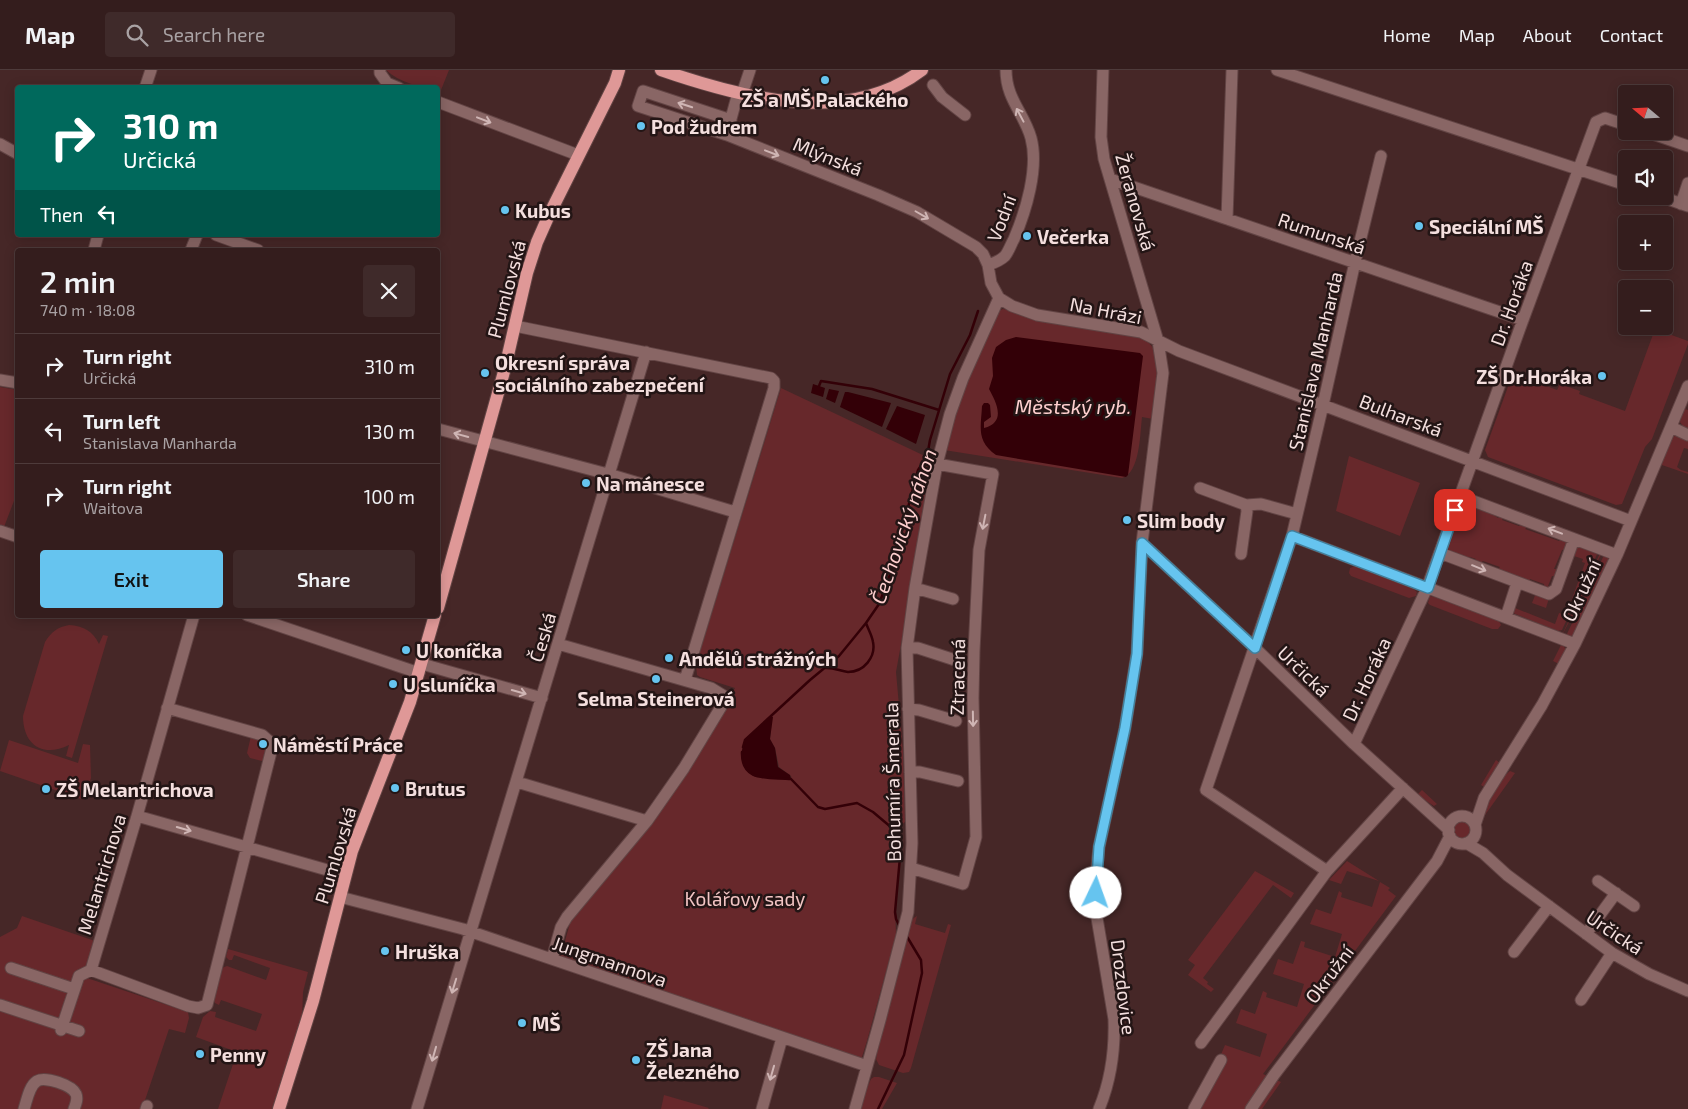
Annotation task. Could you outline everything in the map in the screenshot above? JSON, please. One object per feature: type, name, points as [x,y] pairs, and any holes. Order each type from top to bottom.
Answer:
[{"type":"main road","name":"Plumlovská","points":[[440,601],[515,326],[527,273],[537,242],[548,215],[615,83],[619,70]]},
{"type":"main road","points":[[661,70],[718,89],[740,94],[803,102],[840,101],[884,91],[904,82],[926,76]]},
{"type":"main road","name":"Plumlovská","points":[[279,1109],[313,1001],[345,875],[358,834],[405,717],[435,618]]},
{"type":"street","points":[[146,85],[151,70]]},
{"type":"street","points":[[380,70],[387,83],[392,85]]},
{"type":"street","points":[[727,135],[750,70]]},
{"type":"street","name":"Vodní","points":[[999,298],[992,284],[988,265],[1003,257],[1015,236],[1027,206],[1033,161],[1031,137],[1008,89],[1006,70]]},
{"type":"street","name":"Žeranovská","points":[[1103,70],[1101,137],[1104,159],[1158,341]]},
{"type":"street","points":[[1227,219],[1232,70]]},
{"type":"street","points":[[1277,70],[1618,182]]},
{"type":"street","points":[[926,76],[942,97],[965,115]]},
{"type":"street","name":"Mlýnská","points":[[731,120],[643,91],[633,105],[727,135],[917,212],[976,247],[983,254],[988,265]]},
{"type":"street","points":[[440,103],[578,155]]},
{"type":"street","name":"Dr. Horáka","points":[[1354,744],[1428,588],[1523,320],[1596,122],[1605,118],[1618,122]]},
{"type":"street","points":[[1670,140],[1688,146]]},
{"type":"street","points":[[0,144],[15,152]]},
{"type":"street","name":"Stanislava Manharda","points":[[1327,871],[1206,790],[1292,536],[1354,262],[1381,156]]},
{"type":"street","name":"Rumunská","points":[[1110,179],[1523,320]]},
{"type":"street","points":[[1684,205],[1688,182]]},
{"type":"street","points":[[221,237],[252,248]]},
{"type":"street","name":"Na Hrázi","points":[[999,298],[1012,306],[1037,316],[1142,332],[1158,341],[1163,373],[1150,482]]},
{"type":"street","name":"Bohumíra Šmerala","points":[[855,1109],[906,921],[911,868],[907,648],[915,588],[937,464],[962,378],[999,298]]},
{"type":"street","points":[[515,326],[771,378],[774,381],[774,388],[685,680]]},
{"type":"street","name":"Bulharská","points":[[1158,341],[1179,351],[1632,520]]},
{"type":"street","name":"Česká","points":[[417,1109],[646,352]]},
{"type":"street","points":[[0,380],[15,382]]},
{"type":"street","name":"Okružní","points":[[1475,829],[1484,798],[1529,727],[1575,644],[1617,555],[1688,386]]},
{"type":"street","points":[[1671,426],[1688,435]]},
{"type":"street","points":[[440,430],[735,512]]},
{"type":"street","name":"Ztracená","points":[[911,868],[963,884],[976,837],[973,698],[979,550],[994,474],[937,464]]},
{"type":"street","name":"Drozdovice","points":[[1099,1109],[1109,1078],[1115,1035],[1097,918],[1096,876],[1099,847],[1125,728],[1137,654],[1142,543],[1150,482]]},
{"type":"street","points":[[1200,488],[1246,505],[1261,504],[1297,514]]},
{"type":"street","points":[[1460,496],[1617,555]]},
{"type":"street","points":[[1242,554],[1248,511],[1246,505]]},
{"type":"street","points":[[1,534],[15,536]]},
{"type":"street","points":[[1292,536],[1575,644]]},
{"type":"street","points":[[1440,553],[1545,593],[1554,592],[1574,539]]},
{"type":"street","name":"Určická","points":[[1142,543],[1255,648],[1354,744],[1421,804],[1449,833]]},
{"type":"street","points":[[1506,617],[1517,583]]},
{"type":"street","points":[[915,588],[953,599]]},
{"type":"street","name":"Melantrichova","points":[[91,970],[193,618]]},
{"type":"street","points":[[257,618],[420,668],[542,698]]},
{"type":"street","points":[[552,959],[561,927],[566,917],[648,821],[713,721],[721,707],[724,696],[711,688],[558,644]]},
{"type":"street","points":[[907,648],[918,648],[955,660]]},
{"type":"street","points":[[61,1028],[79,976],[91,970],[198,1008],[207,1005],[272,748],[270,742],[262,735],[167,708]]},
{"type":"street","points":[[908,709],[920,710],[956,721]]},
{"type":"street","points":[[910,772],[920,772],[958,781]]},
{"type":"street","points":[[516,782],[648,821]]},
{"type":"street","points":[[1201,1042],[1327,871],[1403,788]]},
{"type":"street","name":"Okružní","points":[[1459,817],[1484,798]]},
{"type":"street","name":"Určická","points":[[1421,804],[1459,817]]},
{"type":"street","points":[[137,816],[345,875]]},
{"type":"street","points":[[1459,817],[1469,818],[1475,829],[1472,839],[1463,843],[1454,841],[1449,833],[1452,822],[1459,817]]},
{"type":"street","name":"Určická","points":[[1475,829],[1483,853]]},
{"type":"street","name":"Okružní","points":[[1251,1109],[1274,1075],[1437,861],[1449,833]]},
{"type":"street","name":"Okružní","points":[[1437,861],[1463,843]]},
{"type":"street","name":"Určická","points":[[1463,843],[1483,853],[1499,868],[1612,952],[1632,965],[1688,991]]},
{"type":"street","points":[[1598,881],[1634,906]]},
{"type":"street","points":[[1586,934],[1616,894]]},
{"type":"street","name":"Jungmannova","points":[[340,897],[470,932],[867,1066]]},
{"type":"street","points":[[1514,952],[1549,906]]},
{"type":"street","points":[[1581,1000],[1612,952]]},
{"type":"street","points":[[11,968],[74,989]]},
{"type":"street","points":[[0,1005],[61,1028],[79,1031]]},
{"type":"street","points":[[762,1109],[782,1038]]},
{"type":"street","points":[[1194,1109],[1221,1060]]},
{"type":"street","points":[[24,1109],[34,1085],[44,1079],[67,1086],[73,1090],[76,1097],[74,1109]]},
{"type":"green space","points":[[386,70],[449,70],[440,92],[440,85],[410,84]]},
{"type":"green space","name":"Městský ryb.","points":[[1003,309],[1131,335],[1149,343],[1157,358],[1158,368],[1153,419],[1142,417],[1136,461],[1128,475],[1122,478],[944,450],[955,411],[998,311]]},
{"type":"green space","points":[[1653,335],[1672,335],[1688,341],[1652,439],[1645,447],[1622,504],[1616,505],[1488,457],[1485,450],[1513,373],[1557,390],[1560,384],[1580,391],[1579,394],[1625,411]]},
{"type":"green space","points":[[0,387],[15,390],[15,498],[4,527],[0,526]]},
{"type":"green space","name":"Kolářovy sady","points":[[781,388],[927,457],[925,462],[931,463],[934,451],[936,452],[896,672],[903,751],[905,822],[899,827],[890,825],[896,836],[900,857],[895,906],[896,935],[861,1060],[568,961],[561,956],[570,923],[653,823],[715,726],[735,688],[700,677],[697,675],[696,665]],"holes":[[[772,720],[770,739],[775,748],[779,767],[791,776],[792,780],[754,776],[742,754],[745,740]]]},
{"type":"green space","points":[[1682,408],[1688,410],[1688,429],[1680,422]]},
{"type":"green space","points":[[1677,435],[1688,438],[1688,449],[1684,448],[1677,467],[1688,472],[1688,474],[1659,464],[1672,437]]},
{"type":"green space","points":[[1349,456],[1420,483],[1400,536],[1336,511]]},
{"type":"green space","points":[[1467,502],[1500,513],[1495,516],[1498,518],[1503,514],[1506,515],[1502,520],[1519,526],[1530,524],[1525,529],[1559,541],[1564,537],[1568,540],[1568,549],[1562,550],[1554,569],[1561,569],[1558,576],[1552,576],[1548,586],[1554,586],[1545,592],[1544,584],[1530,579],[1529,586],[1496,572],[1500,567],[1483,561],[1478,565],[1473,563],[1476,559],[1470,557],[1465,560],[1447,551],[1463,506]]},
{"type":"green space","points":[[1576,546],[1599,550],[1562,630],[1558,631],[1508,611],[1514,604],[1516,605],[1515,608],[1555,624],[1559,613],[1566,615],[1585,563],[1582,562],[1583,559],[1571,555]]},
{"type":"green space","points":[[1601,551],[1574,613],[1562,635]]},
{"type":"green space","points":[[1605,553],[1609,559],[1574,635],[1566,636]]},
{"type":"green space","points":[[1355,566],[1412,588],[1417,592],[1416,596],[1409,598],[1351,576],[1349,573],[1350,568]]},
{"type":"green space","points":[[1536,593],[1549,598],[1546,608],[1532,603]]},
{"type":"green space","points":[[1430,596],[1455,602],[1498,619],[1501,625],[1498,629],[1492,629],[1430,605],[1428,603]]},
{"type":"green space","points":[[69,625],[87,630],[99,644],[103,635],[108,636],[72,758],[66,756],[69,745],[51,750],[36,746],[27,735],[23,716],[45,642],[55,630]]},
{"type":"green space","points":[[1562,643],[1566,650],[1559,664],[1553,661]]},
{"type":"green space","points":[[251,736],[262,740],[268,748],[266,762],[250,758],[247,753]]},
{"type":"green space","points":[[9,740],[78,763],[83,744],[90,745],[91,778],[84,800],[0,771]]},
{"type":"green space","points":[[1496,760],[1500,763],[1486,788],[1481,785]]},
{"type":"green space","points":[[1510,771],[1515,773],[1485,815],[1481,813],[1498,785]]},
{"type":"green space","points":[[1422,790],[1437,804],[1434,806],[1417,795]]},
{"type":"green space","points":[[1462,821],[1468,824],[1471,830],[1468,836],[1462,839],[1456,836],[1453,830],[1456,824]]},
{"type":"green space","points":[[1347,861],[1379,881],[1347,871],[1341,884],[1329,880]]},
{"type":"green space","points":[[1255,871],[1294,893],[1291,898],[1273,885],[1203,978],[1214,989],[1211,992],[1188,975],[1195,965],[1188,960]]},
{"type":"green space","points":[[1380,882],[1390,888],[1388,890],[1396,896],[1263,1074],[1281,1082],[1262,1109],[1198,1109],[1225,1045],[1260,1057],[1267,1034],[1236,1023],[1241,1009],[1255,1014],[1263,991],[1267,993],[1266,997],[1297,1007],[1304,984],[1273,974],[1278,959],[1293,964],[1301,941],[1305,942],[1304,947],[1335,957],[1342,934],[1310,924],[1316,909],[1331,914],[1339,891],[1342,893],[1341,897],[1372,907]]},
{"type":"green space","points":[[22,916],[95,941],[84,977],[188,1012],[189,1018],[185,1033],[169,1029],[142,1109],[0,1109],[0,937],[17,928]]},
{"type":"green space","points":[[917,916],[915,924],[945,933],[948,924],[951,925],[911,1068],[909,1072],[903,1073],[879,1065],[876,1059],[877,1055],[875,1054],[909,921]]},
{"type":"green space","points":[[228,949],[308,972],[303,992],[302,1019],[273,1109],[218,1109],[237,1052],[196,1037],[203,1017],[210,1011],[216,1012],[215,1017],[256,1031],[262,1014],[221,1000],[219,1005],[215,1003],[213,998],[222,968],[227,966],[266,980],[270,968],[234,955],[232,960],[229,960],[226,957]]},
{"type":"green space","points":[[874,1077],[897,1083],[882,1109],[859,1109],[865,1088],[867,1088]]},
{"type":"green space","points":[[664,1095],[709,1108],[661,1109]]},
{"type":"water","name":"Městský ryb.","points":[[1016,337],[1140,353],[1143,356],[1128,475],[1126,477],[996,455],[985,444],[981,433],[982,406],[984,403],[990,405],[991,417],[984,422],[984,428],[991,425],[998,416],[997,405],[989,389],[993,376],[992,358],[996,347],[1006,340]]},
{"type":"water","points":[[813,384],[825,388],[823,397],[811,393]]},
{"type":"water","points":[[829,389],[839,391],[835,403],[826,399]]},
{"type":"water","points":[[845,392],[891,403],[882,427],[840,407]]},
{"type":"water","points":[[897,406],[925,415],[916,444],[886,429]]},
{"type":"water","points":[[771,716],[773,717],[770,739],[775,748],[778,767],[790,775],[791,779],[755,776],[750,774],[742,761],[742,750],[746,740],[754,730]]},
{"type":"waterway","name":"Čechovický náhon","points":[[743,747],[745,740],[839,656],[879,604],[890,575],[918,470],[927,457],[930,440],[950,374],[970,335],[978,311]]},
{"type":"waterway","points":[[819,386],[821,381],[872,389],[939,410]]},
{"type":"waterway","points":[[825,668],[848,672],[859,669],[868,663],[873,653],[873,642],[866,623]]},
{"type":"waterway","name":"Čechovický náhon","points":[[742,752],[743,762],[751,774],[766,778],[791,779],[818,807],[825,809],[857,803],[873,812],[892,828],[896,836],[900,857],[895,912],[900,927]]},
{"type":"waterway","name":"Čechovický náhon","points":[[878,1109],[904,1055],[922,973],[921,960],[906,935]]},
{"type":"place","name":"ZŠ a MŠ Palackého","points":[[825,80]]},
{"type":"place","name":"Pod žudrem","points":[[641,126]]},
{"type":"place","name":"Kubus","points":[[505,210]]},
{"type":"place","name":"Speciální MŠ","points":[[1419,226]]},
{"type":"place","name":"Večerka","points":[[1027,236]]},
{"type":"place","name":"Okresní správa sociálního zabezpečení","points":[[485,373]]},
{"type":"place","name":"ZŠ Dr.Horáka","points":[[1602,376]]},
{"type":"place","name":"Na mánesce","points":[[586,483]]},
{"type":"place","name":"Slim body","points":[[1127,520]]},
{"type":"place","name":"U koníčka","points":[[406,650]]},
{"type":"place","name":"Andělů strážných","points":[[669,658]]},
{"type":"place","name":"Selma Steinerová","points":[[656,679]]},
{"type":"place","name":"U sluníčka","points":[[393,684]]},
{"type":"place","name":"Náměstí Práce","points":[[263,744]]},
{"type":"place","name":"Brutus","points":[[395,788]]},
{"type":"place","name":"ZŠ Melantrichova","points":[[46,789]]},
{"type":"place","name":"Hruška","points":[[385,951]]},
{"type":"place","name":"MŠ","points":[[522,1023]]},
{"type":"place","name":"Penny","points":[[200,1054]]},
{"type":"place","name":"ZŠ Jana Železného","points":[[636,1060]]},
{"type":"route","points":[[1096,893],[1099,847],[1125,728],[1137,654],[1142,543],[1255,648],[1292,536],[1428,588],[1455,510]]}]
